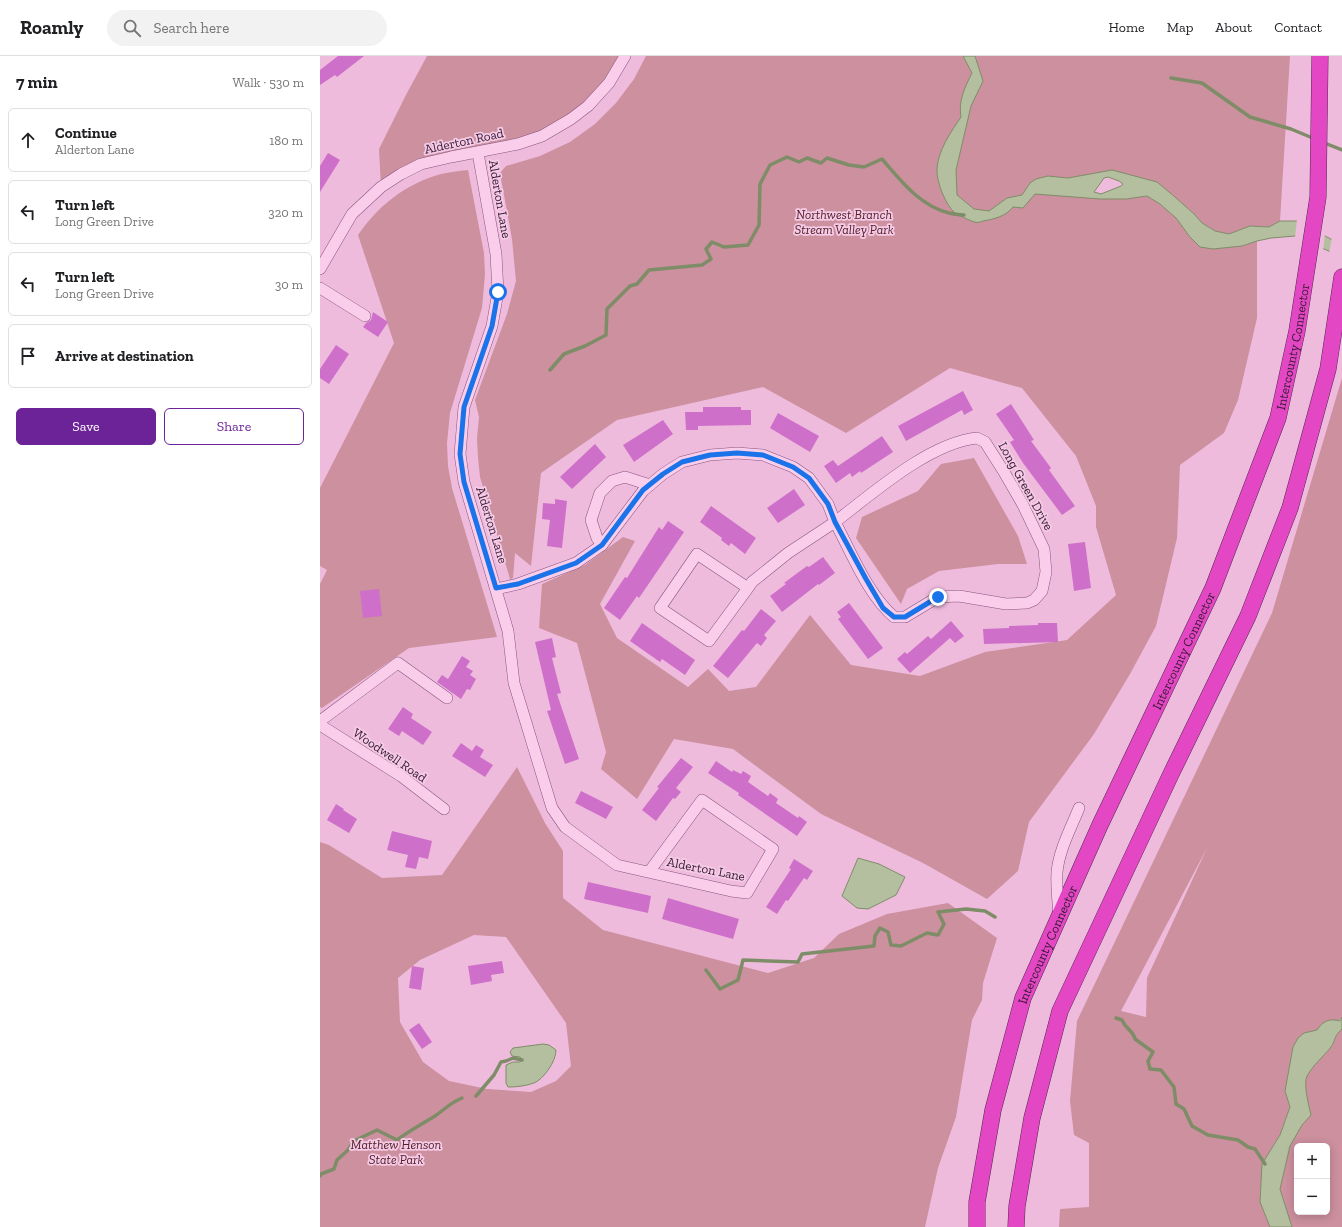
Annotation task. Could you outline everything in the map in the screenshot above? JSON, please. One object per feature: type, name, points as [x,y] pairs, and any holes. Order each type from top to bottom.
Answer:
[{"type":"highway","name":"Intercounty Connector","points":[[977,1227],[977,1202],[993,1110],[1023,998],[1100,826],[1213,588],[1278,418],[1297,331],[1318,197],[1320,56]]},
{"type":"highway","points":[[1016,1227],[1017,1206],[1032,1118],[1060,1011],[1168,781],[1248,616],[1290,508],[1328,370],[1342,277]]},
{"type":"street","name":"Alderton Road","points":[[320,268],[352,214],[381,186],[421,164],[518,144],[542,136],[572,119],[588,106],[609,83],[625,56]]},
{"type":"street","name":"Alderton Lane","points":[[478,153],[496,254],[498,292],[492,326],[464,407],[460,454],[464,482],[508,631],[514,683],[552,808],[565,828],[617,865],[731,891],[747,893],[773,848],[702,800],[649,872]]},
{"type":"street","points":[[320,288],[365,316]]},
{"type":"street","name":"Long Green Drive","points":[[496,588],[518,584],[576,563],[602,545],[643,490],[663,474],[682,462],[710,455],[737,453],[763,455],[793,467],[809,478],[828,504],[835,522],[883,608],[894,617],[905,617],[938,597],[959,596],[1006,604],[1027,604],[1034,600],[1042,591],[1046,572],[1044,549],[1023,505],[1004,472],[985,442],[977,438],[963,439],[946,446],[904,469],[835,522]]},
{"type":"street","points":[[602,545],[597,538],[591,520],[600,493],[612,481],[625,477],[650,485]]},
{"type":"street","points":[[748,588],[697,554],[660,608],[709,641],[748,588],[752,582],[788,553],[835,522]]},
{"type":"street","points":[[320,722],[398,663],[447,698]]},
{"type":"street","name":"Woodwell Road","points":[[320,725],[400,776],[444,809]]},
{"type":"street","points":[[1059,918],[1057,895],[1059,861],[1079,808]]},
{"type":"green space","points":[[427,56],[625,56],[609,83],[542,136],[451,157],[381,187],[379,149]]},
{"type":"green space","name":"Northwest Branch Stream Valley Park","points":[[646,56],[1290,56],[1280,221],[1269,227],[1250,226],[1229,234],[1215,231],[1202,223],[1175,197],[1157,183],[1098,173],[1072,178],[1100,199],[1125,199],[1147,196],[1160,204],[1177,218],[1190,237],[1242,246],[1257,241],[1257,318],[1238,400],[1224,433],[1180,465],[1177,538],[1156,626],[1130,674],[1094,734],[1029,822],[1018,871],[987,899],[923,863],[821,814],[733,749],[674,739],[637,799],[601,769],[606,752],[577,643],[539,628],[542,584],[585,565],[623,537],[635,541],[600,604],[617,638],[688,687],[708,669],[729,691],[756,687],[810,615],[851,665],[920,676],[985,652],[1067,640],[1116,595],[1096,527],[1096,506],[1076,456],[1022,388],[950,368],[846,433],[763,387],[617,420],[541,473],[531,566],[515,553],[513,578],[510,579],[480,477],[477,438],[479,417],[475,400],[507,314],[516,281],[512,239],[500,173],[506,166],[540,156],[570,142],[595,124],[616,103],[634,79]]},
{"type":"green space","points":[[468,170],[484,253],[485,274],[482,308],[450,413],[447,443],[448,466],[452,488],[497,637],[409,648],[322,708],[320,707],[320,584],[327,570],[320,566],[320,488],[394,343],[358,235],[374,215],[404,190],[428,178],[451,172]]},
{"type":"green space","points":[[1342,378],[1342,1017],[1335,1023],[1304,1033],[1285,1091],[1290,1107],[1280,1135],[1262,1164],[1265,1215],[1270,1227],[1059,1227],[1060,1209],[1089,1207],[1089,1143],[1074,1135],[1070,1101],[1077,1021],[1272,613]],"holes":[[[1207,848],[1147,978],[1146,1017],[1121,1011]]]},
{"type":"green space","points":[[974,458],[1018,536],[1027,564],[998,564],[939,571],[907,589],[901,604],[856,538],[862,517],[918,491],[941,464]]},
{"type":"green space","name":"Matthew Henson State Park","points":[[517,767],[545,823],[563,851],[563,898],[603,930],[768,973],[814,958],[839,934],[887,914],[948,903],[997,938],[983,983],[982,1000],[972,1020],[956,1117],[938,1168],[925,1227],[320,1227],[320,842],[329,845],[382,878],[442,875]],"holes":[[[474,935],[506,937],[566,1023],[571,1066],[556,1081],[531,1092],[487,1089],[449,1081],[423,1062],[400,1022],[398,978],[420,960]]]},
{"type":"green space","points":[[1342,1029],[1342,1227],[1292,1227],[1280,1189],[1290,1146],[1302,1125],[1310,1115],[1306,1089],[1307,1076],[1312,1068],[1331,1047],[1336,1036]]},
{"type":"shaded area","points":[[963,56],[975,56],[983,81],[971,106],[956,170],[957,195],[974,209],[989,211],[1007,198],[1022,195],[1030,183],[1036,179],[1048,176],[1068,178],[1112,170],[1157,182],[1194,214],[1202,223],[1215,231],[1229,234],[1250,226],[1269,227],[1280,221],[1297,221],[1342,245],[1342,257],[1295,236],[1271,238],[1242,246],[1213,249],[1200,247],[1190,237],[1176,218],[1160,204],[1147,196],[1126,199],[1100,199],[1035,194],[1023,208],[1013,207],[1004,215],[996,218],[980,222],[971,221],[955,213],[948,205],[938,180],[937,169],[942,148],[961,117],[961,100],[972,73]],"holes":[[[1108,177],[1123,184],[1121,186],[1101,194],[1094,192],[1104,178]]]},
{"type":"shaded area","points":[[858,858],[879,864],[905,877],[896,895],[868,909],[857,908],[842,896]]},
{"type":"shaded area","points":[[1342,1017],[1342,1029],[1337,1034],[1333,1045],[1307,1076],[1306,1089],[1311,1115],[1302,1125],[1290,1146],[1280,1189],[1292,1227],[1270,1227],[1260,1202],[1262,1164],[1280,1135],[1290,1107],[1285,1091],[1293,1047],[1298,1038],[1304,1033],[1317,1030],[1322,1024],[1329,1020],[1340,1021]]},
{"type":"shaded area","points":[[543,1044],[549,1045],[556,1050],[552,1064],[542,1078],[534,1083],[508,1087],[506,1083],[506,1065],[513,1062],[520,1062],[522,1060],[520,1057],[512,1056],[510,1052],[513,1048]]},
{"type":"pier","points":[[1297,219],[1325,234],[1323,251],[1295,238]]},
{"type":"pier","points":[[1332,237],[1342,243],[1342,259],[1329,254]]},
{"type":"building","points":[[338,56],[364,56],[337,77],[335,75],[320,85],[320,70]]},
{"type":"building","points":[[328,153],[340,160],[320,192],[320,166]]},
{"type":"building","points":[[373,312],[388,322],[378,337],[363,327],[371,320]]},
{"type":"building","points":[[336,345],[349,354],[329,384],[320,378],[320,369]]},
{"type":"building","points":[[963,391],[973,410],[964,415],[962,410],[906,441],[898,426]]},
{"type":"building","points":[[1011,404],[1034,440],[1031,441],[1051,468],[1049,470],[1075,506],[1062,515],[1023,463],[1010,442],[1014,440],[996,414]]},
{"type":"building","points":[[703,407],[741,407],[741,410],[751,410],[751,425],[698,426],[698,430],[686,430],[685,412],[703,412]]},
{"type":"building","points":[[778,413],[819,436],[810,452],[770,428]]},
{"type":"building","points":[[663,420],[673,434],[634,462],[623,445]]},
{"type":"building","points":[[882,436],[893,452],[861,473],[860,471],[852,477],[850,473],[836,483],[824,466],[833,460],[838,466]]},
{"type":"building","points":[[595,444],[606,457],[572,489],[560,477]]},
{"type":"building","points":[[794,489],[805,505],[778,523],[767,508]]},
{"type":"building","points":[[555,499],[567,501],[562,548],[547,546],[550,520],[542,519],[543,503],[555,504]]},
{"type":"building","points":[[711,506],[756,538],[745,554],[731,543],[729,546],[721,540],[722,538],[700,522]]},
{"type":"building","points":[[668,521],[684,532],[639,598],[637,596],[620,620],[604,608],[625,577],[627,578],[659,527],[662,530]]},
{"type":"building","points":[[1085,542],[1091,588],[1074,591],[1068,544]]},
{"type":"building","points":[[823,557],[835,573],[819,585],[818,584],[782,612],[770,596],[786,584],[784,583],[792,577]]},
{"type":"building","points":[[379,589],[382,616],[363,618],[360,591]]},
{"type":"building","points":[[849,603],[883,648],[868,659],[838,619],[841,617],[837,612]]},
{"type":"building","points":[[761,609],[776,621],[764,635],[767,638],[761,646],[757,643],[728,678],[713,666]]},
{"type":"building","points":[[951,621],[964,636],[955,643],[950,638],[910,673],[897,659],[905,652],[907,654],[928,636],[931,639]]},
{"type":"building","points":[[642,623],[695,660],[685,675],[662,659],[660,662],[630,641]]},
{"type":"building","points":[[1038,623],[1057,623],[1058,642],[984,644],[983,629],[1038,625]]},
{"type":"building","points":[[552,638],[556,657],[552,658],[561,693],[557,694],[579,759],[565,764],[547,711],[551,710],[535,642]]},
{"type":"building","points":[[462,656],[470,661],[466,667],[473,671],[470,675],[476,679],[470,690],[467,689],[461,699],[437,682],[442,675],[448,679]]},
{"type":"building","points":[[403,707],[413,714],[411,718],[432,732],[423,745],[402,731],[399,736],[388,729]]},
{"type":"building","points":[[461,743],[472,751],[476,745],[484,750],[480,757],[493,765],[485,777],[452,756]]},
{"type":"building","points":[[681,758],[693,767],[676,788],[681,792],[675,799],[673,798],[656,821],[642,810],[659,788],[657,787]]},
{"type":"building","points":[[716,761],[732,772],[733,770],[741,774],[743,771],[751,776],[748,782],[768,796],[770,793],[778,799],[776,803],[798,818],[799,816],[807,822],[797,836],[738,795],[739,793],[708,773]]},
{"type":"building","points":[[581,791],[613,807],[606,819],[575,803]]},
{"type":"building","points":[[336,804],[357,819],[349,833],[327,820]]},
{"type":"building","points":[[392,831],[432,841],[428,859],[419,857],[416,869],[405,867],[408,855],[387,850]]},
{"type":"building","points":[[794,859],[813,871],[807,880],[804,878],[788,901],[786,900],[777,914],[766,907],[791,869],[789,868]]},
{"type":"building","points":[[588,882],[651,896],[648,913],[584,899]]},
{"type":"building","points":[[668,898],[739,919],[733,939],[662,919]]},
{"type":"building","points":[[502,961],[504,973],[491,975],[492,981],[471,985],[468,966]]},
{"type":"building","points":[[412,966],[424,968],[421,990],[409,988]]},
{"type":"building","points":[[419,1023],[432,1042],[422,1049],[409,1030]]},
{"type":"waterway","points":[[1171,78],[1202,83],[1250,117],[1291,129],[1315,139]]},
{"type":"waterway","points":[[1322,142],[1342,150]]},
{"type":"waterway","points":[[550,370],[564,354],[585,346],[606,335],[607,309],[630,286],[637,284],[649,270],[702,265],[711,259],[706,249],[712,242],[724,247],[748,245],[759,225],[760,184],[770,165],[787,157],[799,162],[807,158],[821,163],[827,158],[849,165],[864,167],[882,159],[904,184],[920,199],[939,210],[964,215]]},
{"type":"waterway","points":[[706,970],[720,989],[738,980],[743,960],[798,962],[802,954],[874,946],[875,936],[880,928],[888,932],[891,945],[901,946],[927,933],[938,935],[944,924],[938,912],[966,909],[985,911],[995,917]]},
{"type":"waterway","points":[[1116,1018],[1122,1020],[1135,1039],[1153,1052],[1148,1061],[1150,1069],[1161,1070],[1174,1087],[1176,1104],[1184,1109],[1192,1126],[1208,1135],[1238,1140],[1248,1147],[1255,1149],[1265,1164]]},
{"type":"waterway","points":[[476,1096],[494,1075],[501,1062],[513,1058],[522,1060]]},
{"type":"waterway","points":[[320,1176],[321,1174],[334,1169],[337,1160],[348,1150],[354,1141],[377,1130],[397,1140],[462,1098]]},
{"type":"route","points":[[498,292],[492,326],[464,407],[460,454],[464,482],[496,588],[518,584],[576,563],[602,545],[643,490],[663,474],[682,462],[710,455],[737,453],[763,455],[793,467],[809,478],[828,504],[835,522],[883,608],[894,617],[905,617],[938,597]]}]
